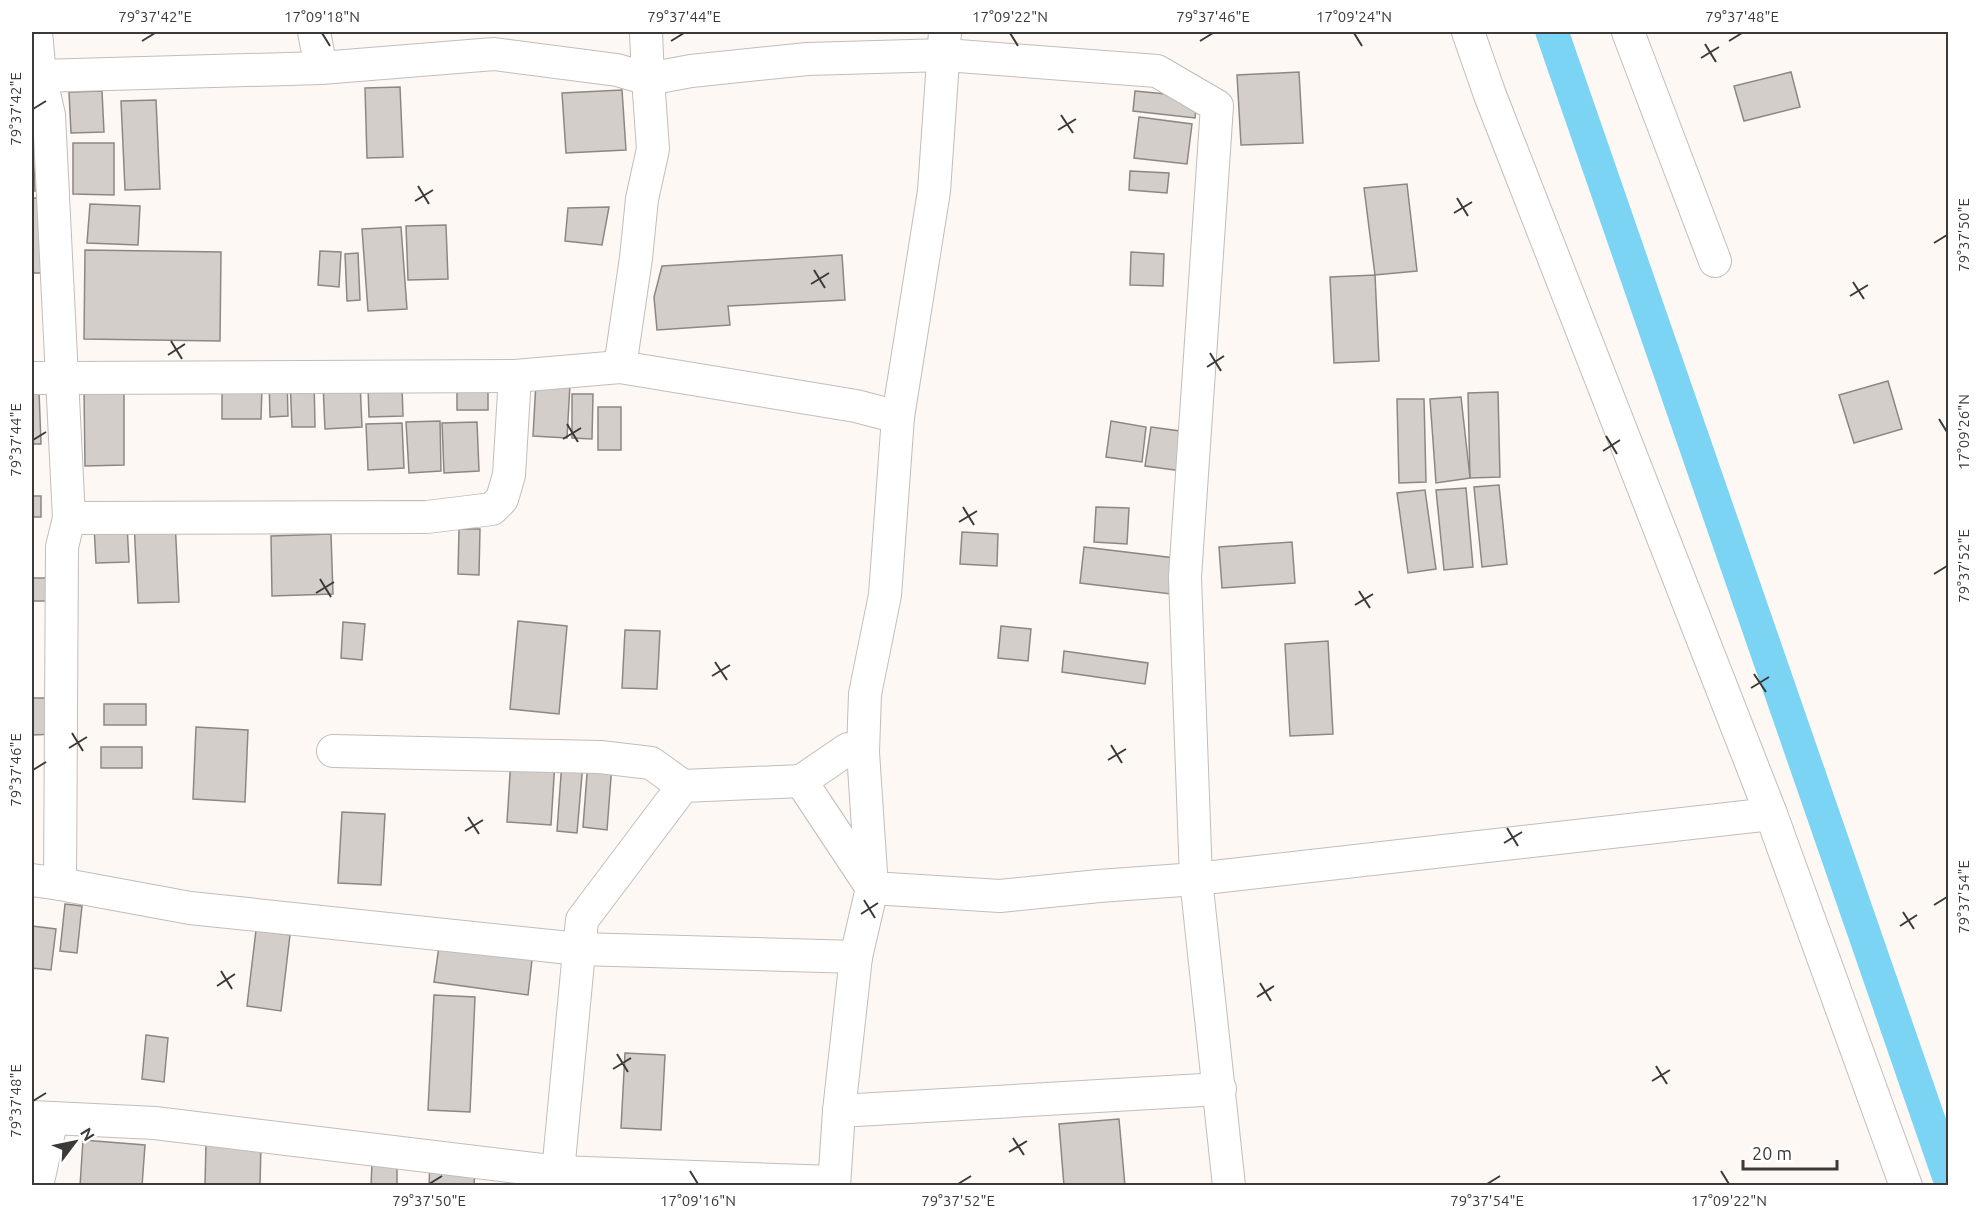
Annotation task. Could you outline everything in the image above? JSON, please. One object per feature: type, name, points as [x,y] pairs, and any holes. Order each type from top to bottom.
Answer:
[{"type":"street","points":[[36,32],[36,76],[49,115],[46,378],[69,518],[62,547],[46,882],[190,908],[579,949],[856,957]]},
{"type":"street","points":[[314,32],[321,68]]},
{"type":"street","points":[[620,367],[642,199],[653,149],[646,32]]},
{"type":"street","points":[[1468,32],[1490,95],[1771,814],[1906,1185]]},
{"type":"street","points":[[1628,32],[1715,261]]},
{"type":"street","points":[[36,76],[321,68],[492,43],[648,79],[691,71],[945,43],[1157,71],[1217,106],[1185,577],[1196,879],[1229,1185]]},
{"type":"street","points":[[37,1185],[42,1118],[156,1123],[556,1179],[834,1184],[839,1111],[856,957],[872,888],[863,752],[865,694],[885,595],[898,417],[934,191],[945,43]]},
{"type":"street","points":[[46,378],[515,376],[620,367],[856,406],[898,417]]},
{"type":"street","points":[[69,518],[427,517],[492,509],[502,499],[509,476],[515,376]]},
{"type":"street","points":[[333,752],[600,757],[651,763],[683,786],[801,781],[848,748],[863,752]]},
{"type":"street","points":[[801,781],[872,888]]},
{"type":"street","points":[[556,1179],[582,920],[683,786]]},
{"type":"street","points":[[872,888],[1000,896],[1196,879],[1771,814]]},
{"type":"street","points":[[839,1111],[1220,1089]]},
{"type":"building","points":[[1299,72],[1303,143],[1241,145],[1237,75]]},
{"type":"building","points":[[1791,72],[1800,107],[1744,121],[1734,86]]},
{"type":"building","points":[[400,87],[403,157],[367,158],[365,88]]},
{"type":"building","points":[[622,90],[626,150],[566,153],[562,93]]},
{"type":"building","points":[[102,91],[104,132],[71,133],[69,92]]},
{"type":"building","points":[[1135,91],[1197,97],[1195,118],[1133,111]]},
{"type":"building","points":[[156,100],[160,189],[125,190],[121,101]]},
{"type":"building","points":[[1139,117],[1192,124],[1187,164],[1134,158]]},
{"type":"building","points":[[73,143],[114,143],[114,195],[73,194]]},
{"type":"building","points":[[33,145],[35,191],[32,191]]},
{"type":"building","points":[[1130,171],[1169,173],[1167,193],[1129,190]]},
{"type":"building","points":[[1407,184],[1417,271],[1375,275],[1364,188]]},
{"type":"building","points":[[32,198],[45,198],[43,273],[32,273]]},
{"type":"building","points":[[90,204],[140,206],[138,245],[87,243]]},
{"type":"building","points":[[609,207],[602,245],[565,241],[568,208]]},
{"type":"building","points":[[446,225],[448,279],[408,280],[406,226]]},
{"type":"building","points":[[401,227],[407,309],[368,311],[362,229]]},
{"type":"building","points":[[85,250],[221,252],[220,341],[84,339]]},
{"type":"building","points":[[320,251],[341,252],[339,287],[318,285]]},
{"type":"building","points":[[1131,252],[1164,254],[1163,286],[1130,285]]},
{"type":"building","points":[[358,253],[360,300],[347,301],[345,254]]},
{"type":"building","points":[[842,255],[845,300],[728,306],[730,325],[657,330],[654,297],[662,266]]},
{"type":"building","points":[[1375,275],[1379,361],[1334,363],[1330,277]]},
{"type":"building","points":[[287,378],[288,416],[270,417],[269,379]]},
{"type":"building","points":[[314,378],[315,427],[292,427],[290,379]]},
{"type":"building","points":[[457,379],[488,379],[488,410],[457,410]]},
{"type":"building","points":[[1888,381],[1902,429],[1854,443],[1839,395]]},
{"type":"building","points":[[360,382],[362,427],[325,429],[323,384]]},
{"type":"building","points":[[536,382],[570,384],[567,438],[533,436]]},
{"type":"building","points":[[222,387],[262,387],[261,419],[222,419]]},
{"type":"building","points":[[368,387],[402,387],[403,416],[369,417]]},
{"type":"building","points":[[84,390],[124,390],[124,465],[85,466]]},
{"type":"building","points":[[32,391],[39,391],[41,444],[32,444]]},
{"type":"building","points":[[1498,392],[1500,477],[1470,478],[1468,393]]},
{"type":"building","points":[[572,394],[593,394],[592,439],[572,438]]},
{"type":"building","points":[[1461,397],[1470,478],[1436,483],[1430,399]]},
{"type":"building","points":[[1397,399],[1424,399],[1426,482],[1399,483]]},
{"type":"building","points":[[598,407],[621,407],[621,450],[598,450]]},
{"type":"building","points":[[440,421],[441,471],[409,473],[406,422]]},
{"type":"building","points":[[1111,421],[1146,427],[1142,462],[1106,457]]},
{"type":"building","points":[[477,422],[479,471],[444,473],[442,423]]},
{"type":"building","points":[[402,423],[404,468],[368,470],[366,424]]},
{"type":"building","points":[[1151,427],[1187,432],[1182,471],[1145,466]]},
{"type":"building","points":[[1499,485],[1507,564],[1482,567],[1474,487]]},
{"type":"building","points":[[1466,488],[1473,567],[1444,570],[1436,490]]},
{"type":"building","points":[[1425,490],[1436,569],[1408,573],[1397,493]]},
{"type":"building","points":[[32,496],[41,496],[41,517],[32,517]]},
{"type":"building","points":[[1096,507],[1129,508],[1127,544],[1094,542]]},
{"type":"building","points":[[175,520],[179,602],[138,603],[134,522]]},
{"type":"building","points":[[127,524],[129,562],[96,563],[94,526]]},
{"type":"building","points":[[459,529],[480,529],[479,575],[458,574]]},
{"type":"building","points":[[962,532],[998,534],[997,566],[960,564]]},
{"type":"building","points":[[331,534],[333,594],[272,596],[271,536]]},
{"type":"building","points":[[1292,542],[1295,583],[1222,588],[1219,547]]},
{"type":"building","points":[[1084,547],[1175,558],[1171,594],[1080,583]]},
{"type":"building","points":[[32,578],[48,578],[49,601],[32,601]]},
{"type":"building","points":[[518,621],[567,626],[559,714],[510,709]]},
{"type":"building","points":[[343,622],[365,624],[362,660],[341,658]]},
{"type":"building","points":[[1001,626],[1031,629],[1028,661],[998,658]]},
{"type":"building","points":[[625,630],[660,631],[657,689],[622,688]]},
{"type":"building","points":[[1328,641],[1333,734],[1290,736],[1285,644]]},
{"type":"building","points":[[1064,651],[1148,663],[1145,684],[1062,672]]},
{"type":"building","points":[[32,698],[57,698],[57,734],[32,735]]},
{"type":"building","points":[[104,704],[146,704],[146,725],[104,725]]},
{"type":"building","points":[[196,727],[248,730],[245,802],[193,799]]},
{"type":"building","points":[[101,747],[142,747],[142,768],[101,768]]},
{"type":"building","points":[[511,758],[555,761],[551,825],[507,822]]},
{"type":"building","points":[[562,761],[583,763],[577,833],[557,831]]},
{"type":"building","points":[[588,761],[612,764],[607,830],[583,827]]},
{"type":"building","points":[[342,812],[385,814],[381,885],[338,883]]},
{"type":"building","points":[[65,904],[82,906],[77,953],[60,951]]},
{"type":"building","points":[[32,926],[56,929],[51,970],[32,968]]},
{"type":"building","points":[[256,930],[290,935],[281,1011],[247,1006]]},
{"type":"building","points":[[440,939],[533,951],[528,995],[434,982]]},
{"type":"building","points":[[434,995],[475,997],[470,1112],[428,1110]]},
{"type":"building","points":[[146,1035],[168,1038],[164,1082],[142,1079]]},
{"type":"building","points":[[625,1053],[665,1055],[661,1130],[621,1128]]},
{"type":"building","points":[[1119,1119],[1125,1186],[1064,1186],[1059,1124]]},
{"type":"building","points":[[83,1140],[145,1145],[142,1186],[80,1186]]},
{"type":"building","points":[[206,1142],[261,1143],[260,1186],[205,1186]]},
{"type":"building","points":[[430,1161],[475,1163],[474,1186],[429,1186]]},
{"type":"building","points":[[372,1163],[397,1163],[397,1186],[371,1186]]},
{"type":"waterway","points":[[1552,32],[1948,1175]]}]
